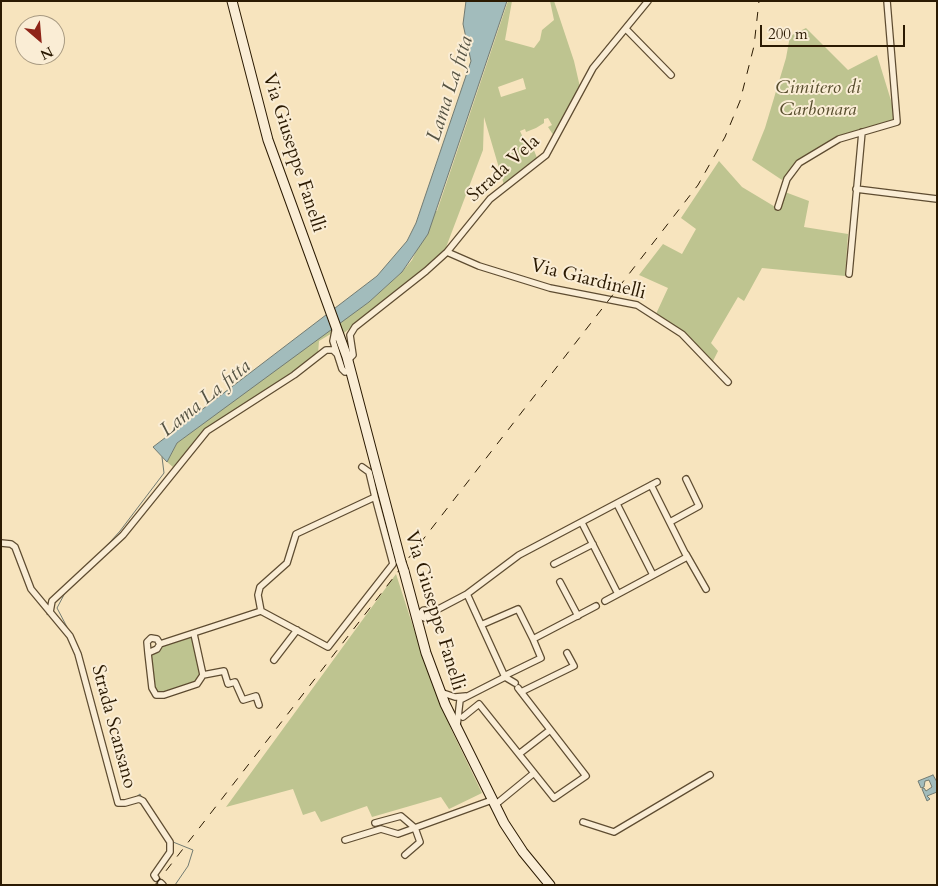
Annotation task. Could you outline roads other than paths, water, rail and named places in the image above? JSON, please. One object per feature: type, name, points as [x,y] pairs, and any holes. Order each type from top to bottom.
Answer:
[{"type":"main road","name":"Via Giuseppe Fanelli","points":[[232,1],[268,140],[337,325],[348,360],[418,624],[440,692],[494,802],[520,847],[550,885]]},
{"type":"street","name":"Strada Vela","points":[[348,360],[353,355],[350,335],[353,330],[447,252],[490,199],[546,155],[559,135],[588,75],[648,1]]},
{"type":"street","points":[[778,206],[787,179],[799,163],[839,139],[897,122],[887,1]]},
{"type":"street","points":[[626,29],[671,75]]},
{"type":"street","points":[[849,274],[862,132]]},
{"type":"street","points":[[856,189],[937,199]]},
{"type":"street","name":"Via Giardinelli","points":[[447,252],[479,266],[550,288],[637,305],[682,334],[728,382]]},
{"type":"street","points":[[337,325],[334,329],[337,354],[344,372],[351,371]]},
{"type":"street","points":[[50,612],[50,604],[54,599],[123,535],[207,430],[294,375],[326,350],[333,350],[337,354]]},
{"type":"street","points":[[148,652],[157,649],[160,644],[261,611],[328,648],[393,564],[370,472],[362,466]]},
{"type":"street","points":[[670,522],[699,506],[686,479]]},
{"type":"street","points":[[429,614],[467,594],[519,556],[657,482]]},
{"type":"street","points":[[651,485],[687,557]]},
{"type":"street","points":[[651,485],[687,557],[706,589]]},
{"type":"street","points":[[261,611],[258,595],[260,587],[287,563],[296,534],[375,497]]},
{"type":"street","points":[[617,504],[653,575]]},
{"type":"street","points":[[582,523],[618,594]]},
{"type":"street","name":"Strada Scansano","points":[[1,543],[11,544],[15,547],[28,583],[66,630],[78,654],[116,798],[122,804],[138,800],[143,801],[171,844],[168,856],[154,875],[160,882]]},
{"type":"street","points":[[554,564],[592,544]]},
{"type":"street","points":[[605,601],[687,557]]},
{"type":"street","points":[[560,582],[578,616]]},
{"type":"street","points":[[467,594],[505,676],[515,682]]},
{"type":"street","points":[[40,598],[48,601],[54,599]]},
{"type":"street","points":[[533,639],[596,606]]},
{"type":"street","points":[[445,704],[451,705],[458,699],[542,658],[518,609],[481,625]]},
{"type":"street","points":[[274,660],[297,630]]},
{"type":"street","points":[[194,634],[203,675]]},
{"type":"street","points":[[160,644],[158,639],[151,638],[146,642],[152,688],[156,695],[164,695],[197,684],[203,675],[224,671],[228,684],[235,682],[243,700],[256,696],[259,705]]},
{"type":"street","points":[[463,717],[480,704],[554,798],[586,776],[520,690],[574,666],[567,653]]},
{"type":"street","points":[[440,692],[458,699]]},
{"type":"street","points":[[457,728],[458,699]]},
{"type":"street","points":[[519,754],[550,730]]},
{"type":"street","points":[[345,840],[381,829],[398,834],[494,802],[534,773]]},
{"type":"street","points":[[582,822],[614,832],[710,775]]},
{"type":"street","points":[[375,823],[402,816],[415,828],[420,842],[405,856]]},
{"type":"water","name":"Lama La fitta","points":[[466,1],[507,1],[428,234],[402,272],[369,302],[177,443],[167,462],[153,447],[377,276],[407,241],[416,223],[471,61],[463,24]]},
{"type":"water","points":[[933,775],[937,782],[937,792],[927,796],[930,799],[927,801],[922,789],[924,788],[926,791],[932,787],[929,780],[925,781],[924,787],[921,788],[918,781]]},
{"type":"waterway","name":"Lama La fitta","points":[[102,551],[120,531],[164,473],[162,457]]},
{"type":"waterway","name":"Lama La fitta","points":[[66,591],[57,608],[67,627]]},
{"type":"waterway","name":"Lama La fitta","points":[[136,797],[140,794],[142,798]]},
{"type":"waterway","name":"Lama La fitta","points":[[173,842],[193,850],[188,866],[175,885]]},
{"type":"railway","points":[[155,885],[698,185],[725,137],[740,101],[754,46],[759,1]]},
{"type":"park label","name":"Cimitero di Carbonara","points":[[818,100]]}]
